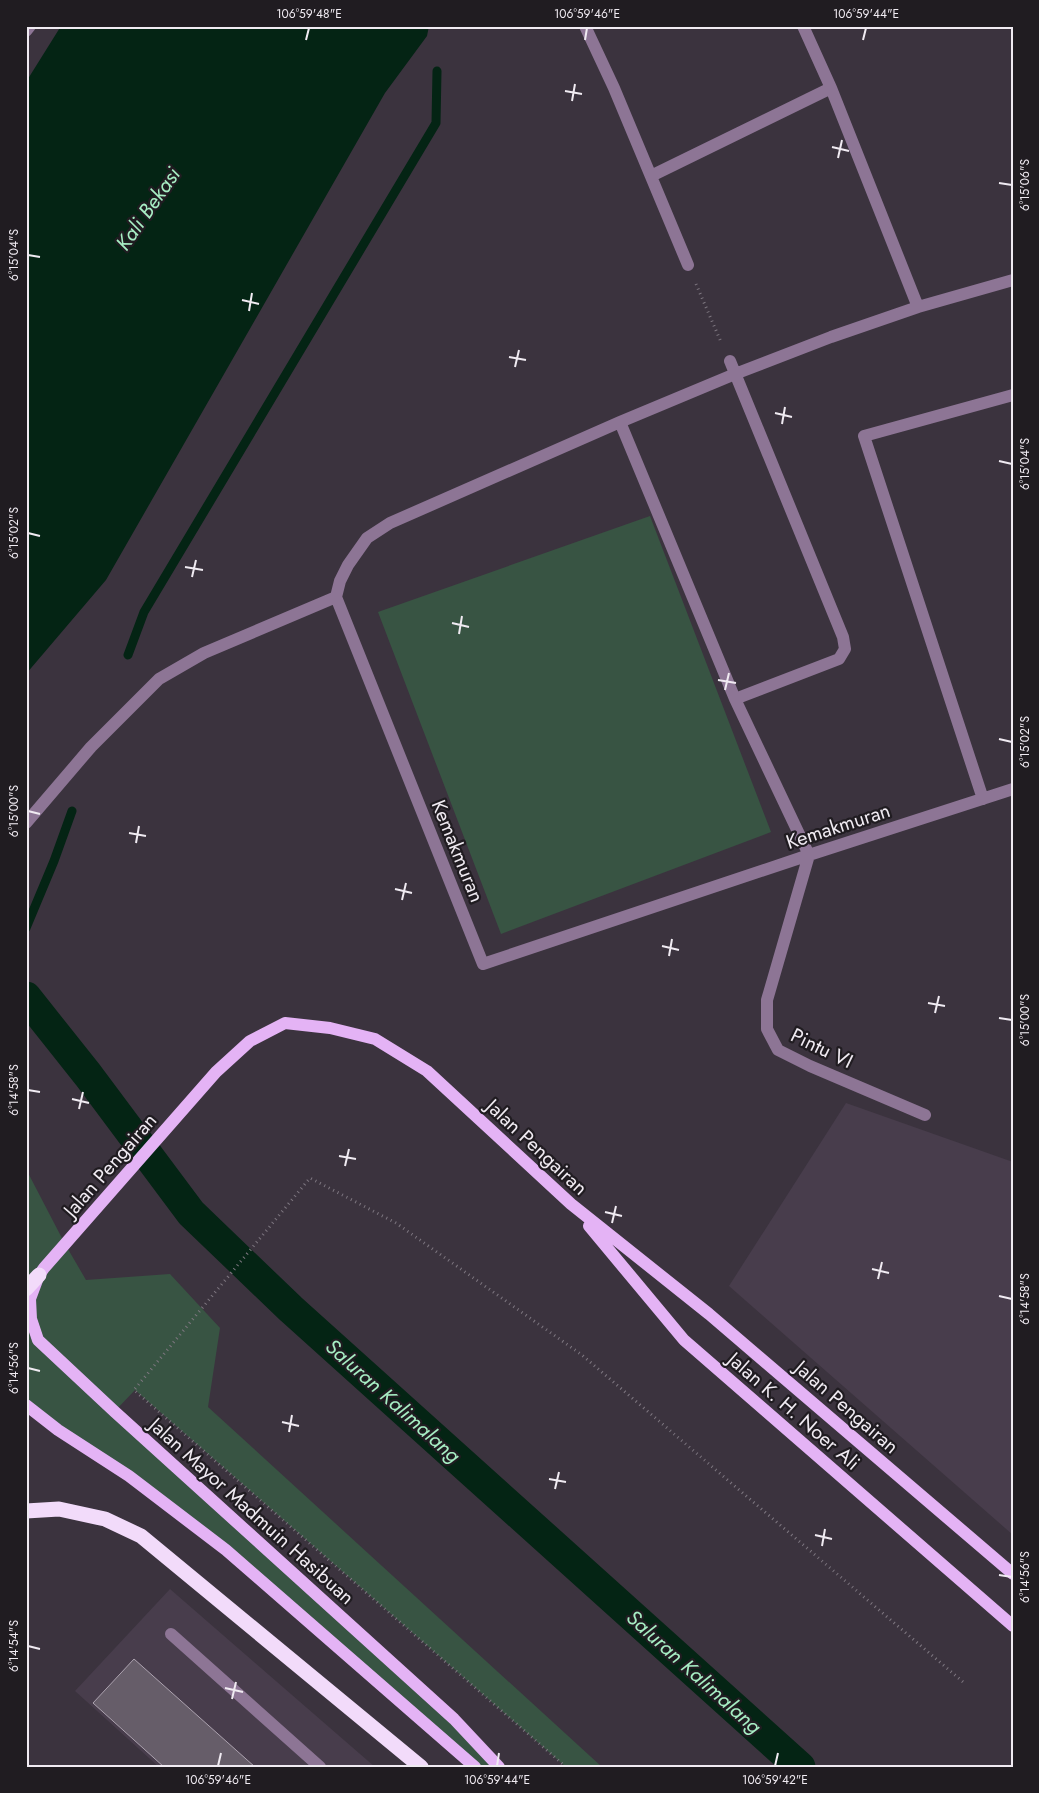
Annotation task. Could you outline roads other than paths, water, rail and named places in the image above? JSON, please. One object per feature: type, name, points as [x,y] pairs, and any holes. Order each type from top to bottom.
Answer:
[{"type":"highway","points":[[26,1289],[36,1274]]},
{"type":"highway","points":[[26,1512],[60,1510],[105,1519],[142,1536],[421,1767]]},
{"type":"main road","name":"Jalan Pengairan","points":[[36,1274],[216,1072],[250,1041],[285,1023],[330,1028],[375,1039],[428,1071],[572,1204],[709,1314],[1013,1574]]},
{"type":"main road","name":"Jalan K. H. Noer Ali","points":[[572,1204],[684,1340],[1013,1626]]},
{"type":"main road","name":"Jalan Mayor Madmuin Hasibuan","points":[[36,1274],[30,1299],[31,1319],[38,1340],[454,1719],[499,1767]]},
{"type":"main road","points":[[26,1404],[58,1430],[129,1476],[226,1550],[475,1767]]},
{"type":"street","points":[[26,31],[30,26]]},
{"type":"street","points":[[585,26],[614,88],[688,265]]},
{"type":"street","points":[[803,26],[831,88],[918,307]]},
{"type":"street","points":[[651,176],[831,88]]},
{"type":"street","points":[[26,822],[91,747],[159,679],[204,654],[336,597],[340,580],[367,538],[390,523],[620,422],[735,374],[831,337],[918,307],[1013,280]]},
{"type":"street","points":[[730,361],[843,637],[844,649],[839,659],[735,699]]},
{"type":"street","points":[[983,799],[864,436],[1013,395]]},
{"type":"street","points":[[620,422],[735,699],[809,855]]},
{"type":"street","name":"Kemakmuran","points":[[336,597],[483,964],[1013,789]]},
{"type":"street","name":"Pintu VI","points":[[809,855],[767,1000],[767,1028],[778,1050],[810,1066],[925,1115]]},
{"type":"street","points":[[171,1634],[320,1767]]},
{"type":"water","name":"Kali Bekasi","points":[[61,26],[429,26],[427,36],[385,93],[106,580],[26,674],[26,82]]},
{"type":"waterway","points":[[128,655],[144,612],[436,123],[437,71]]},
{"type":"waterway","points":[[26,928],[54,861],[72,811]]},
{"type":"waterway","name":"Saluran Kalimalang","points":[[26,997],[88,1075],[191,1213],[291,1309],[800,1767]]}]
